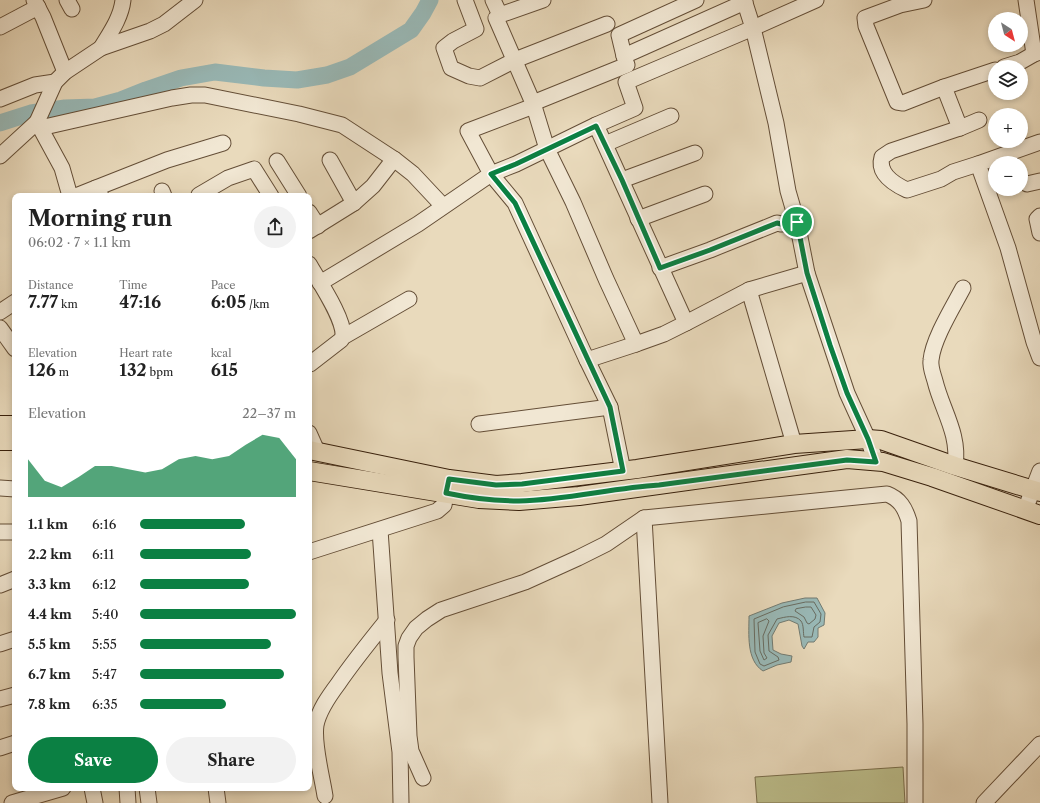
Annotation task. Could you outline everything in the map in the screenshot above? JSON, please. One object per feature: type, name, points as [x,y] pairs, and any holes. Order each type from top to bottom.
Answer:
[{"type":"main road","points":[[0,425],[12,425]]},
{"type":"main road","points":[[312,470],[448,486],[522,484],[634,476],[794,444],[874,439],[1036,491]]},
{"type":"main road","points":[[0,441],[12,441]]},
{"type":"main road","points":[[313,450],[448,486],[479,499],[520,501],[579,496],[634,476],[659,485],[847,460],[882,462],[932,477],[1032,512]]},
{"type":"street","points":[[101,48],[118,20],[122,10],[123,0]]},
{"type":"street","points":[[0,99],[60,77],[101,48],[150,31],[164,24],[195,0]]},
{"type":"street","points":[[465,0],[476,28],[444,48],[451,68],[469,76],[480,78],[515,60],[607,24]]},
{"type":"street","points":[[493,0],[500,15]]},
{"type":"street","points":[[543,0],[500,15],[496,18],[533,103],[547,149],[573,202],[636,344]]},
{"type":"street","points":[[634,476],[610,407],[515,203],[491,174],[468,132],[531,107],[533,103],[627,65],[619,35],[696,0]]},
{"type":"street","points":[[320,283],[418,224],[491,174],[635,108],[626,82],[816,0]]},
{"type":"street","points":[[924,0],[900,5],[865,18],[866,26],[897,102],[903,104],[944,87],[988,72]]},
{"type":"street","points":[[1024,60],[1037,53],[1026,0]]},
{"type":"street","points":[[624,56],[745,1],[776,124],[788,191],[797,222],[807,273],[847,393],[874,439],[876,462]]},
{"type":"street","points":[[0,27],[36,4],[60,77],[48,98],[39,123],[62,168],[69,193]]},
{"type":"street","points":[[944,87],[960,128]]},
{"type":"street","points":[[0,156],[39,123],[172,98],[191,95],[205,95],[299,114],[342,125],[394,159],[412,174],[444,206]]},
{"type":"street","points":[[605,144],[671,116]]},
{"type":"street","points":[[979,120],[885,154],[880,162],[888,179],[907,190],[941,179],[953,172],[1040,142]]},
{"type":"street","points":[[596,126],[622,180],[638,219],[686,323]]},
{"type":"street","points":[[98,192],[167,160],[223,143]]},
{"type":"street","points":[[622,180],[695,153]]},
{"type":"street","points":[[313,228],[354,203],[373,186],[394,159]]},
{"type":"street","points":[[330,160],[354,203]]},
{"type":"street","points":[[277,161],[297,193]]},
{"type":"street","points":[[978,164],[1008,248],[1034,342],[1040,358]]},
{"type":"street","points":[[202,193],[228,178],[254,169],[269,193]]},
{"type":"street","points":[[638,219],[705,194]]},
{"type":"street","points":[[1040,216],[1037,219],[1040,233]]},
{"type":"street","points":[[660,268],[777,223],[797,222]]},
{"type":"street","points":[[312,269],[335,309],[343,328],[343,337]]},
{"type":"street","points":[[587,360],[664,334],[749,290],[807,273]]},
{"type":"street","points":[[955,466],[956,447],[954,435],[936,385],[931,360],[936,341],[963,288]]},
{"type":"street","points":[[749,290],[794,444]]},
{"type":"street","points":[[312,362],[343,337],[409,298]]},
{"type":"street","points":[[0,312],[12,304]]},
{"type":"street","points":[[0,328],[12,345]]},
{"type":"street","points":[[479,424],[610,407]]},
{"type":"street","points":[[1032,512],[1040,470]]},
{"type":"street","points":[[312,551],[437,511],[444,505],[448,486]]},
{"type":"street","points":[[0,488],[12,488]]},
{"type":"street","points":[[423,778],[412,751],[409,728],[406,646],[409,638],[416,628],[441,610],[525,582],[578,558],[606,544],[644,518],[887,494],[895,497],[900,502],[904,507],[909,520],[915,724],[915,803]]},
{"type":"street","points":[[644,518],[660,803]]},
{"type":"street","points":[[380,530],[390,673],[400,752],[401,803]]},
{"type":"street","points":[[0,532],[12,532]]},
{"type":"street","points":[[0,585],[12,580]]},
{"type":"street","points":[[325,796],[316,741],[316,725],[327,700],[354,661],[387,620]]},
{"type":"street","points":[[0,644],[12,641]]},
{"type":"street","points":[[0,699],[12,697]]},
{"type":"street","points":[[0,748],[12,744]]},
{"type":"street","points":[[984,803],[1040,744]]},
{"type":"street","points":[[12,803],[53,791]]},
{"type":"street","points":[[93,791],[95,803]]},
{"type":"street","points":[[127,791],[128,803]]},
{"type":"street","points":[[147,791],[149,803]]},
{"type":"street","points":[[216,791],[218,803]]},
{"type":"green space","points":[[903,767],[905,803],[757,803],[755,777]]},
{"type":"water","points":[[805,598],[817,598],[825,613],[824,625],[818,628],[818,637],[814,642],[808,642],[804,649],[802,646],[798,624],[789,620],[779,623],[772,636],[773,650],[781,654],[792,656],[791,662],[777,665],[763,671],[758,666],[751,654],[749,616],[782,603]]},
{"type":"waterway","points":[[0,123],[31,113],[65,108],[95,107],[121,100],[181,78],[215,72],[264,78],[297,80],[327,75],[350,67],[411,30],[430,0]]},
{"type":"route","points":[[596,126],[622,180],[660,268],[777,223],[797,222],[807,273],[830,345],[847,393],[868,439],[876,462],[847,460],[642,486],[579,496],[520,501],[479,499],[446,493],[449,479],[496,485],[522,484],[623,471],[610,407],[515,203],[491,174],[516,164],[596,126]]}]
